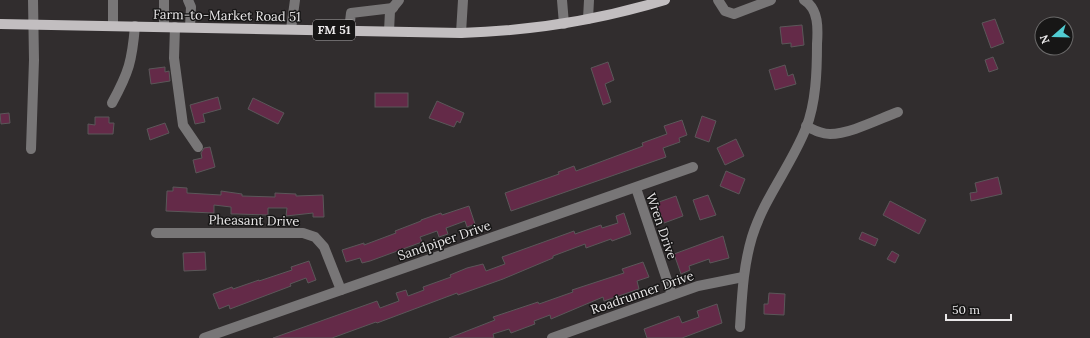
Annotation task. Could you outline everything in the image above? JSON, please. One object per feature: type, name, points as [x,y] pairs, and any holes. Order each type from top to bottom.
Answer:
[{"type":"main road","name":"Farm-to-Market Road 51","points":[[0,24],[461,33],[502,32],[564,24],[665,0]]},
{"type":"street","points":[[31,149],[33,0]]},
{"type":"street","points":[[113,0],[113,26]]},
{"type":"street","points":[[164,0],[164,27]]},
{"type":"street","points":[[188,0],[190,7],[190,27]]},
{"type":"street","points":[[292,29],[295,0]]},
{"type":"street","points":[[461,33],[463,0]]},
{"type":"street","points":[[562,0],[564,24]]},
{"type":"street","points":[[588,19],[589,0]]},
{"type":"street","points":[[718,0],[725,11],[734,14],[771,0]]},
{"type":"street","points":[[740,327],[743,277],[752,237],[764,207],[795,152],[806,126],[814,90],[818,26],[815,14],[804,0]]},
{"type":"street","points":[[349,30],[351,13],[396,4]]},
{"type":"street","points":[[389,31],[390,11],[396,4]]},
{"type":"street","points":[[112,103],[129,71],[133,56],[135,26]]},
{"type":"street","points":[[175,27],[174,58],[183,125],[198,147]]},
{"type":"street","points":[[806,126],[819,132],[831,134],[845,131],[898,112]]},
{"type":"street","name":"Sandpiper Drive","points":[[204,338],[693,167]]},
{"type":"street","name":"Wren Drive","points":[[636,188],[672,295]]},
{"type":"street","name":"Pheasant Drive","points":[[156,233],[303,233],[314,237],[324,247],[341,290]]},
{"type":"street","name":"Roadrunner Drive","points":[[552,338],[698,286],[743,277]]},
{"type":"building","points":[[995,19],[1004,43],[991,48],[982,23]]},
{"type":"building","points":[[802,25],[804,45],[791,47],[791,43],[782,44],[780,27]]},
{"type":"building","points":[[993,57],[998,69],[989,72],[985,60]]},
{"type":"building","points":[[608,62],[614,80],[605,84],[611,102],[603,105],[591,68]]},
{"type":"building","points":[[785,65],[788,76],[793,74],[796,84],[775,90],[769,70]]},
{"type":"building","points":[[165,67],[165,72],[169,71],[170,81],[151,84],[149,69]]},
{"type":"building","points":[[375,93],[408,93],[408,107],[375,107]]},
{"type":"building","points":[[218,97],[221,109],[203,114],[205,122],[195,124],[190,105]]},
{"type":"building","points":[[253,98],[284,113],[278,124],[248,109]]},
{"type":"building","points":[[437,101],[464,113],[460,123],[457,121],[454,127],[429,118]]},
{"type":"building","points":[[9,113],[10,123],[1,124],[0,114]]},
{"type":"building","points":[[702,116],[716,121],[709,142],[695,137]]},
{"type":"building","points":[[95,117],[109,117],[109,123],[114,123],[113,134],[88,134],[88,124],[95,125]]},
{"type":"building","points":[[682,120],[687,135],[679,138],[680,142],[663,148],[666,157],[511,211],[505,193],[559,174],[558,172],[574,166],[576,171],[643,146],[642,143],[667,134],[664,126]]},
{"type":"building","points":[[165,123],[169,133],[150,140],[147,129]]},
{"type":"building","points":[[736,139],[744,156],[725,165],[717,148]]},
{"type":"building","points":[[210,147],[215,167],[196,173],[193,160],[202,158],[201,153],[204,148]]},
{"type":"building","points":[[726,171],[745,179],[739,194],[720,186]]},
{"type":"building","points":[[998,177],[1002,194],[971,201],[970,193],[977,192],[975,183]]},
{"type":"building","points":[[173,187],[187,188],[187,193],[221,195],[221,191],[242,194],[242,196],[275,197],[275,193],[296,194],[296,196],[323,195],[324,217],[313,217],[313,213],[286,216],[287,208],[268,208],[268,215],[231,214],[231,207],[214,205],[214,213],[166,211],[167,191],[173,191]]},
{"type":"building","points":[[708,195],[716,215],[700,220],[693,200]]},
{"type":"building","points":[[676,196],[683,216],[664,223],[656,203]]},
{"type":"building","points":[[890,201],[926,220],[919,234],[883,215]]},
{"type":"building","points":[[469,206],[475,224],[467,227],[465,221],[446,228],[448,234],[439,237],[437,231],[420,237],[422,242],[370,261],[362,263],[360,258],[346,262],[342,250],[364,243],[364,245],[396,233],[395,231],[421,220],[441,213],[442,215]]},
{"type":"building","points":[[624,213],[631,234],[612,241],[611,239],[586,248],[585,244],[553,256],[553,258],[503,279],[458,295],[457,293],[332,338],[273,338],[377,301],[380,308],[399,301],[396,293],[406,290],[408,296],[424,290],[423,287],[451,277],[450,275],[467,268],[483,264],[486,271],[505,264],[502,257],[574,231],[575,234],[601,225],[602,228],[618,223],[616,216]]},
{"type":"building","points":[[862,232],[878,239],[875,246],[859,239]]},
{"type":"building","points":[[723,236],[729,258],[710,263],[709,259],[689,266],[690,270],[681,274],[674,254]]},
{"type":"building","points":[[892,251],[899,255],[895,263],[887,259]]},
{"type":"building","points":[[205,252],[206,270],[184,271],[183,253]]},
{"type":"building","points":[[309,261],[316,280],[308,283],[306,278],[290,284],[291,286],[230,309],[229,305],[219,309],[213,294],[292,270],[291,267]]},
{"type":"building","points":[[643,262],[649,277],[637,281],[639,289],[604,301],[603,297],[551,319],[550,315],[534,321],[535,324],[511,333],[509,329],[493,334],[494,338],[449,338],[495,320],[493,317],[538,302],[539,304],[573,292],[572,290],[624,273],[622,269]]},
{"type":"building","points":[[769,293],[785,294],[784,315],[764,314],[764,304],[768,304]]},
{"type":"building","points":[[717,304],[722,323],[682,338],[647,338],[644,329],[679,316],[682,323],[699,317],[697,311]]}]
